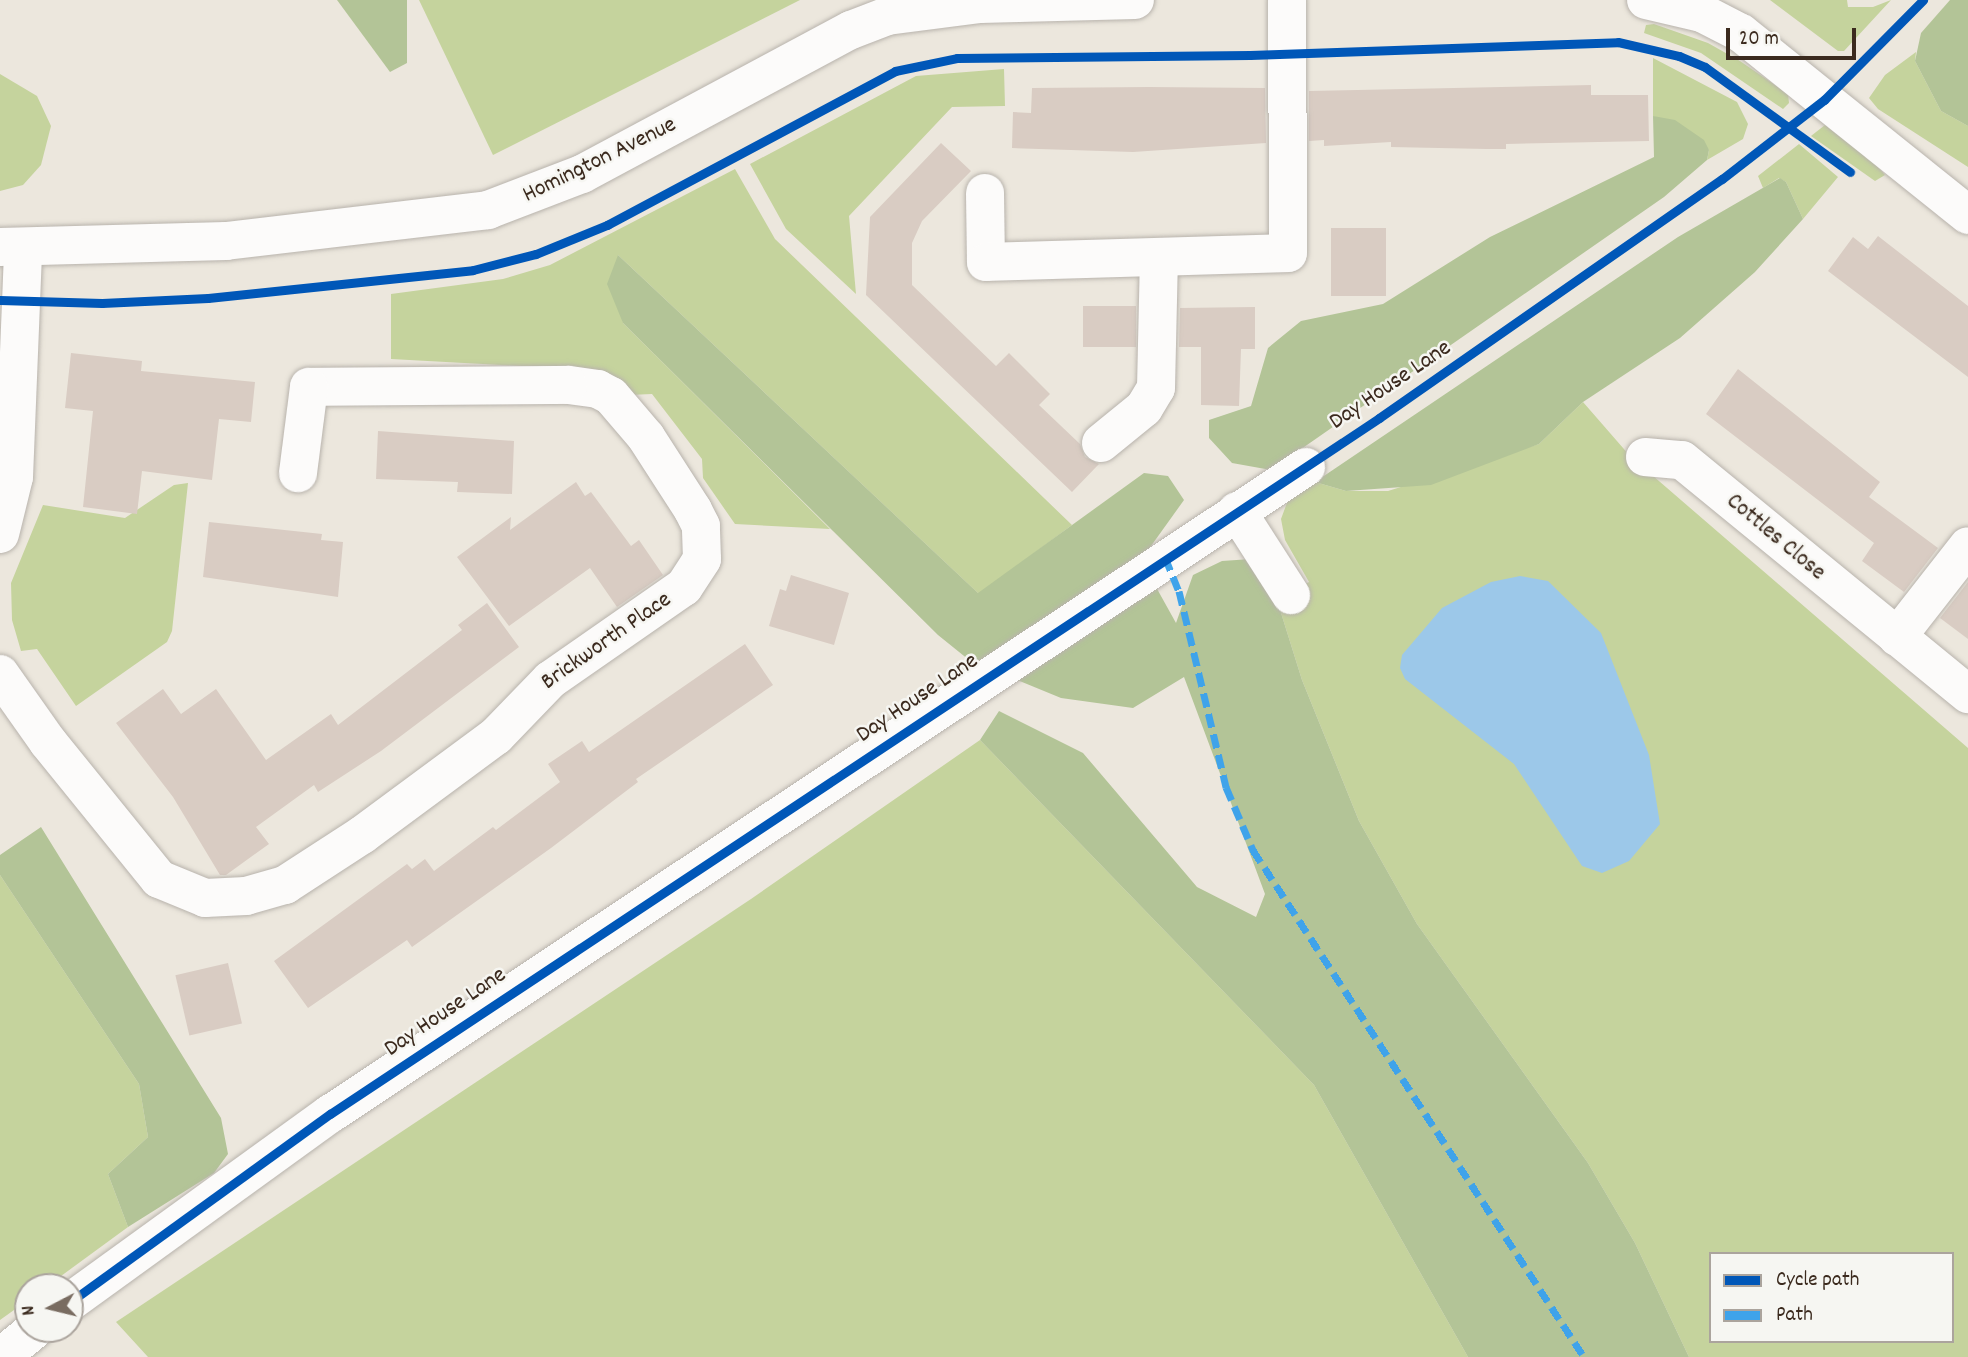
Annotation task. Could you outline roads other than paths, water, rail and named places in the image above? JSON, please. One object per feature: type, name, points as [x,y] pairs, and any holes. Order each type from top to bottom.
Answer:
[{"type":"street","name":"Homington Avenue","points":[[11,247],[226,241],[488,210],[582,174],[851,30],[887,16],[981,4],[1135,0]]},
{"type":"street","points":[[985,193],[986,262],[1288,253],[1287,0]]},
{"type":"street","points":[[1646,0],[1702,13],[1741,33],[1968,215]]},
{"type":"street","points":[[0,534],[15,477],[11,247]]},
{"type":"street","points":[[1101,443],[1144,408],[1156,388],[1159,258]]},
{"type":"street","name":"Brickworth Place","points":[[0,674],[48,742],[159,879],[205,898],[246,896],[285,885],[362,835],[496,736],[550,680],[684,587],[702,559],[701,526],[693,509],[646,437],[611,396],[598,389],[568,385],[309,387],[298,473]]},
{"type":"street","name":"Cottles Close","points":[[1645,457],[1682,460],[1968,694]]},
{"type":"street","name":"Day House Lane","points":[[84,1292],[330,1114],[1306,467]]},
{"type":"street","points":[[1237,511],[1291,595]]},
{"type":"street","points":[[1897,637],[1968,545]]},
{"type":"street","points":[[1,1357],[18,1343]]},
{"type":"water","points":[[1520,576],[1548,581],[1601,633],[1649,755],[1660,824],[1629,861],[1602,873],[1582,866],[1514,764],[1405,679],[1400,668],[1402,655],[1442,608],[1491,582]]}]
